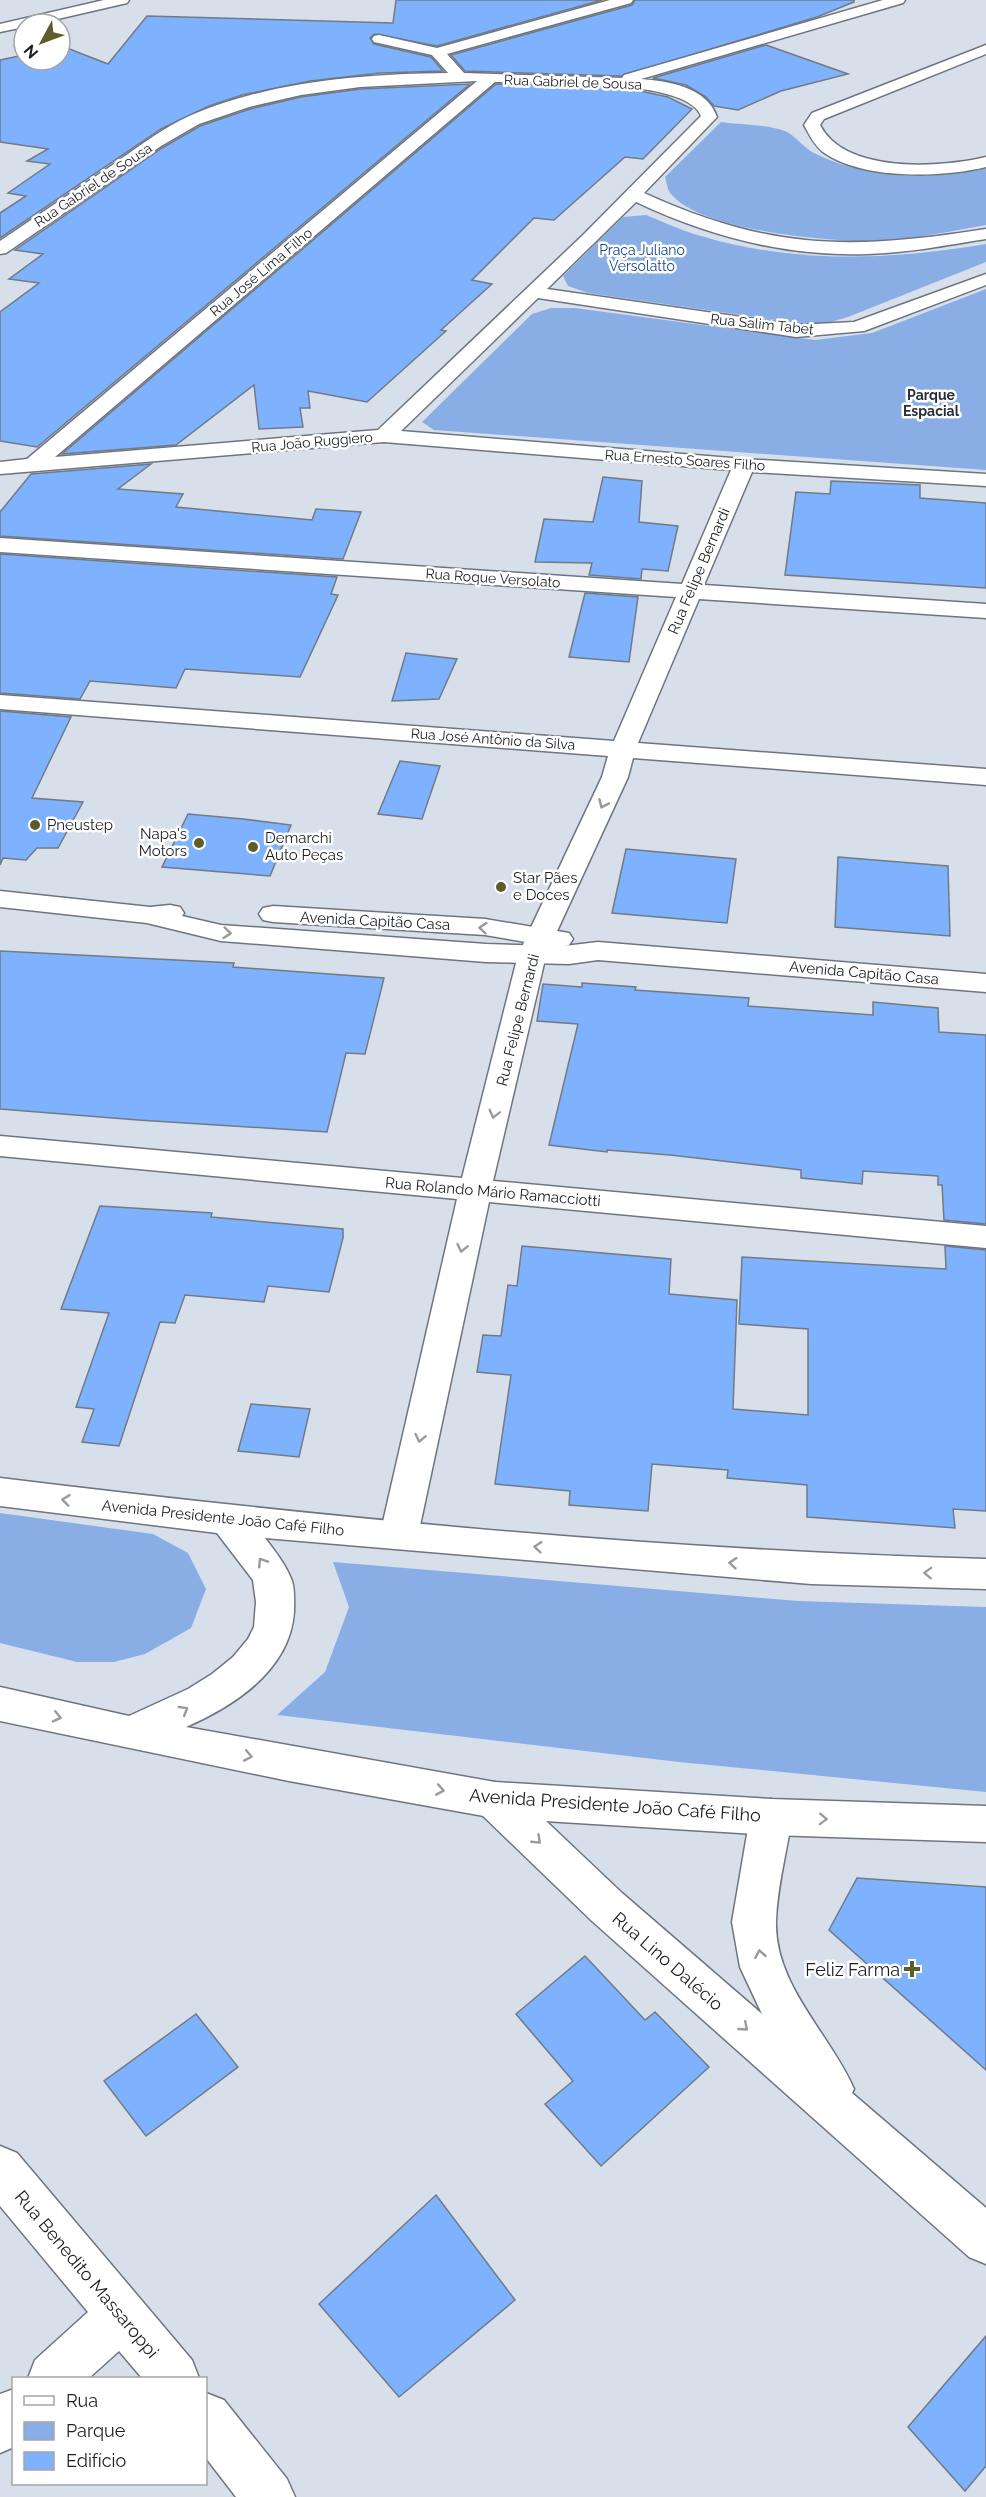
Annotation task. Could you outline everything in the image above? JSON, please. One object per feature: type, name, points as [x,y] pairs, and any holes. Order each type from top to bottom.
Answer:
[{"type":"street","points":[[0,28],[122,0]]},
{"type":"street","points":[[379,39],[437,52],[626,0]]},
{"type":"street","points":[[616,82],[898,0]]},
{"type":"street","points":[[986,49],[818,116],[812,125],[828,148],[864,161],[894,168],[934,170],[986,162]]},
{"type":"street","points":[[437,52],[460,78]]},
{"type":"street","name":"Rua Gabriel de Sousa","points":[[0,249],[158,141],[191,122],[229,107],[286,94],[354,83],[460,78],[616,82],[675,90],[703,103],[708,110],[709,117],[635,195]]},
{"type":"street","name":"Rua José Lima Filho","points":[[33,465],[490,78]]},
{"type":"street","points":[[635,195],[669,212],[722,229],[772,241],[817,247],[866,250],[915,246],[986,234]]},
{"type":"street","name":"Rua João Ruggiero","points":[[0,468],[384,436],[531,292],[635,195]]},
{"type":"street","name":"Rua Salim Tabet","points":[[531,292],[786,329],[827,331],[857,327],[986,279]]},
{"type":"street","name":"Rua Ernesto Soares Filho","points":[[384,436],[744,465],[986,480]]},
{"type":"street","name":"Rua Felipe Bernardi","points":[[399,1535],[475,1191],[537,945],[615,777],[623,749],[744,465]]},
{"type":"street","name":"Rua Roque Versolato","points":[[0,545],[986,611]]},
{"type":"street","name":"Rua José Antônio da Silva","points":[[0,702],[986,777]]},
{"type":"street","name":"Avenida Capitão Casa","points":[[0,899],[150,915],[189,927],[221,933],[537,945],[569,955],[598,951],[986,983]]},
{"type":"street","name":"Rua Rolando Mário Ramacciotti","points":[[0,1146],[986,1237]]},
{"type":"street","name":"Avenida Presidente João Café Filho","points":[[0,1492],[228,1521],[811,1569],[986,1574]]},
{"type":"street","points":[[130,1733],[177,1714],[239,1675],[261,1655],[271,1639],[277,1612],[273,1581],[259,1557],[228,1521]]},
{"type":"street","name":"Avenida Presidente João Café Filho","points":[[0,1704],[130,1733],[495,1800],[771,1817],[986,1824]]},
{"type":"street","name":"Rua Lino Dalécio","points":[[495,1800],[607,1907],[986,2240]]},
{"type":"street","name":"Rua Lino Dalécio","points":[[771,1817],[754,1922],[762,1967],[782,2009],[847,2116]]},
{"type":"street","name":"Rua Benedito Massaroppi","points":[[0,2169],[172,2377]]},
{"type":"street","points":[[54,2377],[122,2314]]},
{"type":"street","points":[[0,2427],[12,2416]]},
{"type":"street","points":[[207,2419],[269,2497]]},
{"type":"green space","points":[[721,122],[785,131],[814,153],[834,162],[877,173],[944,175],[986,168],[986,225],[910,238],[863,241],[761,231],[707,216],[686,206],[671,194],[665,177]]},
{"type":"green space","name":"Praça Juliano Versolatto","points":[[646,215],[701,236],[772,251],[843,257],[879,256],[986,244],[986,262],[848,317],[827,323],[797,323],[588,293],[568,286],[563,276],[623,217]]},
{"type":"green space","name":"Praça Juliano Versolatto","points":[[986,289],[986,470],[434,430],[422,422],[532,314],[551,308],[575,308],[815,340],[872,333]]},
{"type":"green space","points":[[0,1513],[153,1534],[188,1553],[206,1589],[191,1628],[145,1654],[114,1662],[77,1662],[0,1643]]},
{"type":"green space","points":[[333,1562],[798,1601],[986,1607],[986,1792],[679,1762],[277,1715],[325,1672],[349,1607]]},
{"type":"building","points":[[396,0],[602,0],[437,46],[374,34],[370,38],[374,44],[431,57],[443,71],[380,73],[310,81],[242,95],[209,106],[161,129],[0,238],[0,213],[26,196],[8,193],[50,164],[27,161],[48,149],[0,142],[0,60],[12,58],[12,72],[72,72],[72,50],[108,64],[147,16],[393,23]]},
{"type":"building","points":[[635,0],[854,0],[854,2],[817,17],[621,76],[465,71],[451,55],[632,5]]},
{"type":"building","points":[[766,45],[848,74],[781,91],[738,110],[714,106],[706,97],[686,85],[653,78]]},
{"type":"building","points":[[470,84],[37,447],[0,441],[0,312],[39,283],[9,279],[43,254],[15,250],[162,148],[200,126],[250,109],[301,97],[360,89]]},
{"type":"building","points":[[496,84],[574,85],[640,91],[668,97],[692,109],[643,159],[625,157],[554,220],[534,218],[472,280],[492,284],[441,330],[446,331],[367,402],[308,391],[310,408],[300,408],[303,427],[259,429],[254,385],[176,445],[62,454]]},
{"type":"building","points":[[151,464],[118,489],[183,494],[176,507],[312,520],[316,509],[361,512],[343,559],[0,536],[0,512],[31,474]]},
{"type":"building","points":[[603,477],[642,481],[639,522],[678,526],[668,571],[642,569],[641,579],[589,575],[592,563],[535,562],[544,519],[593,522]]},
{"type":"building","points":[[831,481],[920,485],[920,498],[986,503],[986,588],[785,575],[796,492],[830,494]]},
{"type":"building","points":[[0,554],[337,577],[331,594],[338,595],[300,677],[185,669],[176,688],[90,681],[80,699],[0,693]]},
{"type":"building","points":[[585,593],[638,597],[629,662],[569,657]]},
{"type":"building","points":[[406,653],[457,659],[439,699],[392,701]]},
{"type":"building","points":[[0,711],[71,717],[32,798],[83,802],[58,848],[37,848],[26,860],[3,858],[0,865]]},
{"type":"building","points":[[400,761],[440,766],[422,819],[378,814]]},
{"type":"building","points":[[188,814],[291,825],[270,876],[162,867]]},
{"type":"building","points":[[626,849],[736,859],[727,923],[612,913]]},
{"type":"building","points":[[838,857],[948,866],[950,936],[835,927]]},
{"type":"building","points":[[0,951],[234,963],[233,967],[384,978],[365,1054],[346,1053],[327,1132],[138,1120],[0,1109]]},
{"type":"building","points":[[582,983],[636,987],[635,990],[749,998],[748,1006],[873,1015],[873,1002],[938,1008],[939,1032],[986,1035],[986,1224],[944,1220],[942,1185],[938,1185],[938,1176],[863,1171],[862,1184],[801,1178],[801,1170],[670,1155],[607,1150],[607,1152],[549,1145],[578,1024],[537,1021],[543,984],[582,987]]},
{"type":"building","points":[[100,1206],[212,1213],[211,1217],[343,1229],[343,1238],[329,1292],[268,1286],[264,1302],[185,1295],[175,1323],[160,1322],[119,1446],[82,1442],[94,1409],[76,1407],[109,1313],[61,1309]]},
{"type":"building","points":[[522,1246],[671,1259],[669,1294],[737,1300],[733,1409],[808,1415],[808,1329],[739,1324],[742,1257],[946,1269],[945,1246],[986,1250],[986,1511],[953,1509],[955,1528],[807,1517],[807,1485],[727,1478],[728,1470],[652,1464],[648,1511],[569,1505],[570,1491],[495,1484],[511,1375],[477,1372],[483,1335],[501,1336],[508,1285],[517,1286]]},
{"type":"building","points":[[251,1404],[310,1409],[299,1457],[238,1451]]},
{"type":"building","name":"Feliz Farma","points":[[857,1878],[986,1887],[986,2070],[829,1930]]},
{"type":"building","points":[[585,1956],[645,2020],[655,2012],[709,2067],[601,2166],[545,2104],[573,2081],[516,2014]]},
{"type":"building","points":[[196,2014],[238,2067],[146,2136],[104,2081]]},
{"type":"building","points":[[436,2195],[515,2300],[399,2397],[319,2304]]},
{"type":"building","points":[[986,2336],[986,2466],[965,2491],[908,2427]]},
{"type":"place","name":"Pneustep","points":[[35,825]]},
{"type":"place","name":"Napa's Motors","points":[[199,843]]},
{"type":"place","name":"Demarchi Auto Peças","points":[[253,847]]},
{"type":"place","name":"Star Pães e Doces","points":[[501,887]]},
{"type":"place","name":"Feliz Farma","points":[[912,1969]]},
{"type":"district","name":"Parque Espacial","points":[[931,403]]}]
